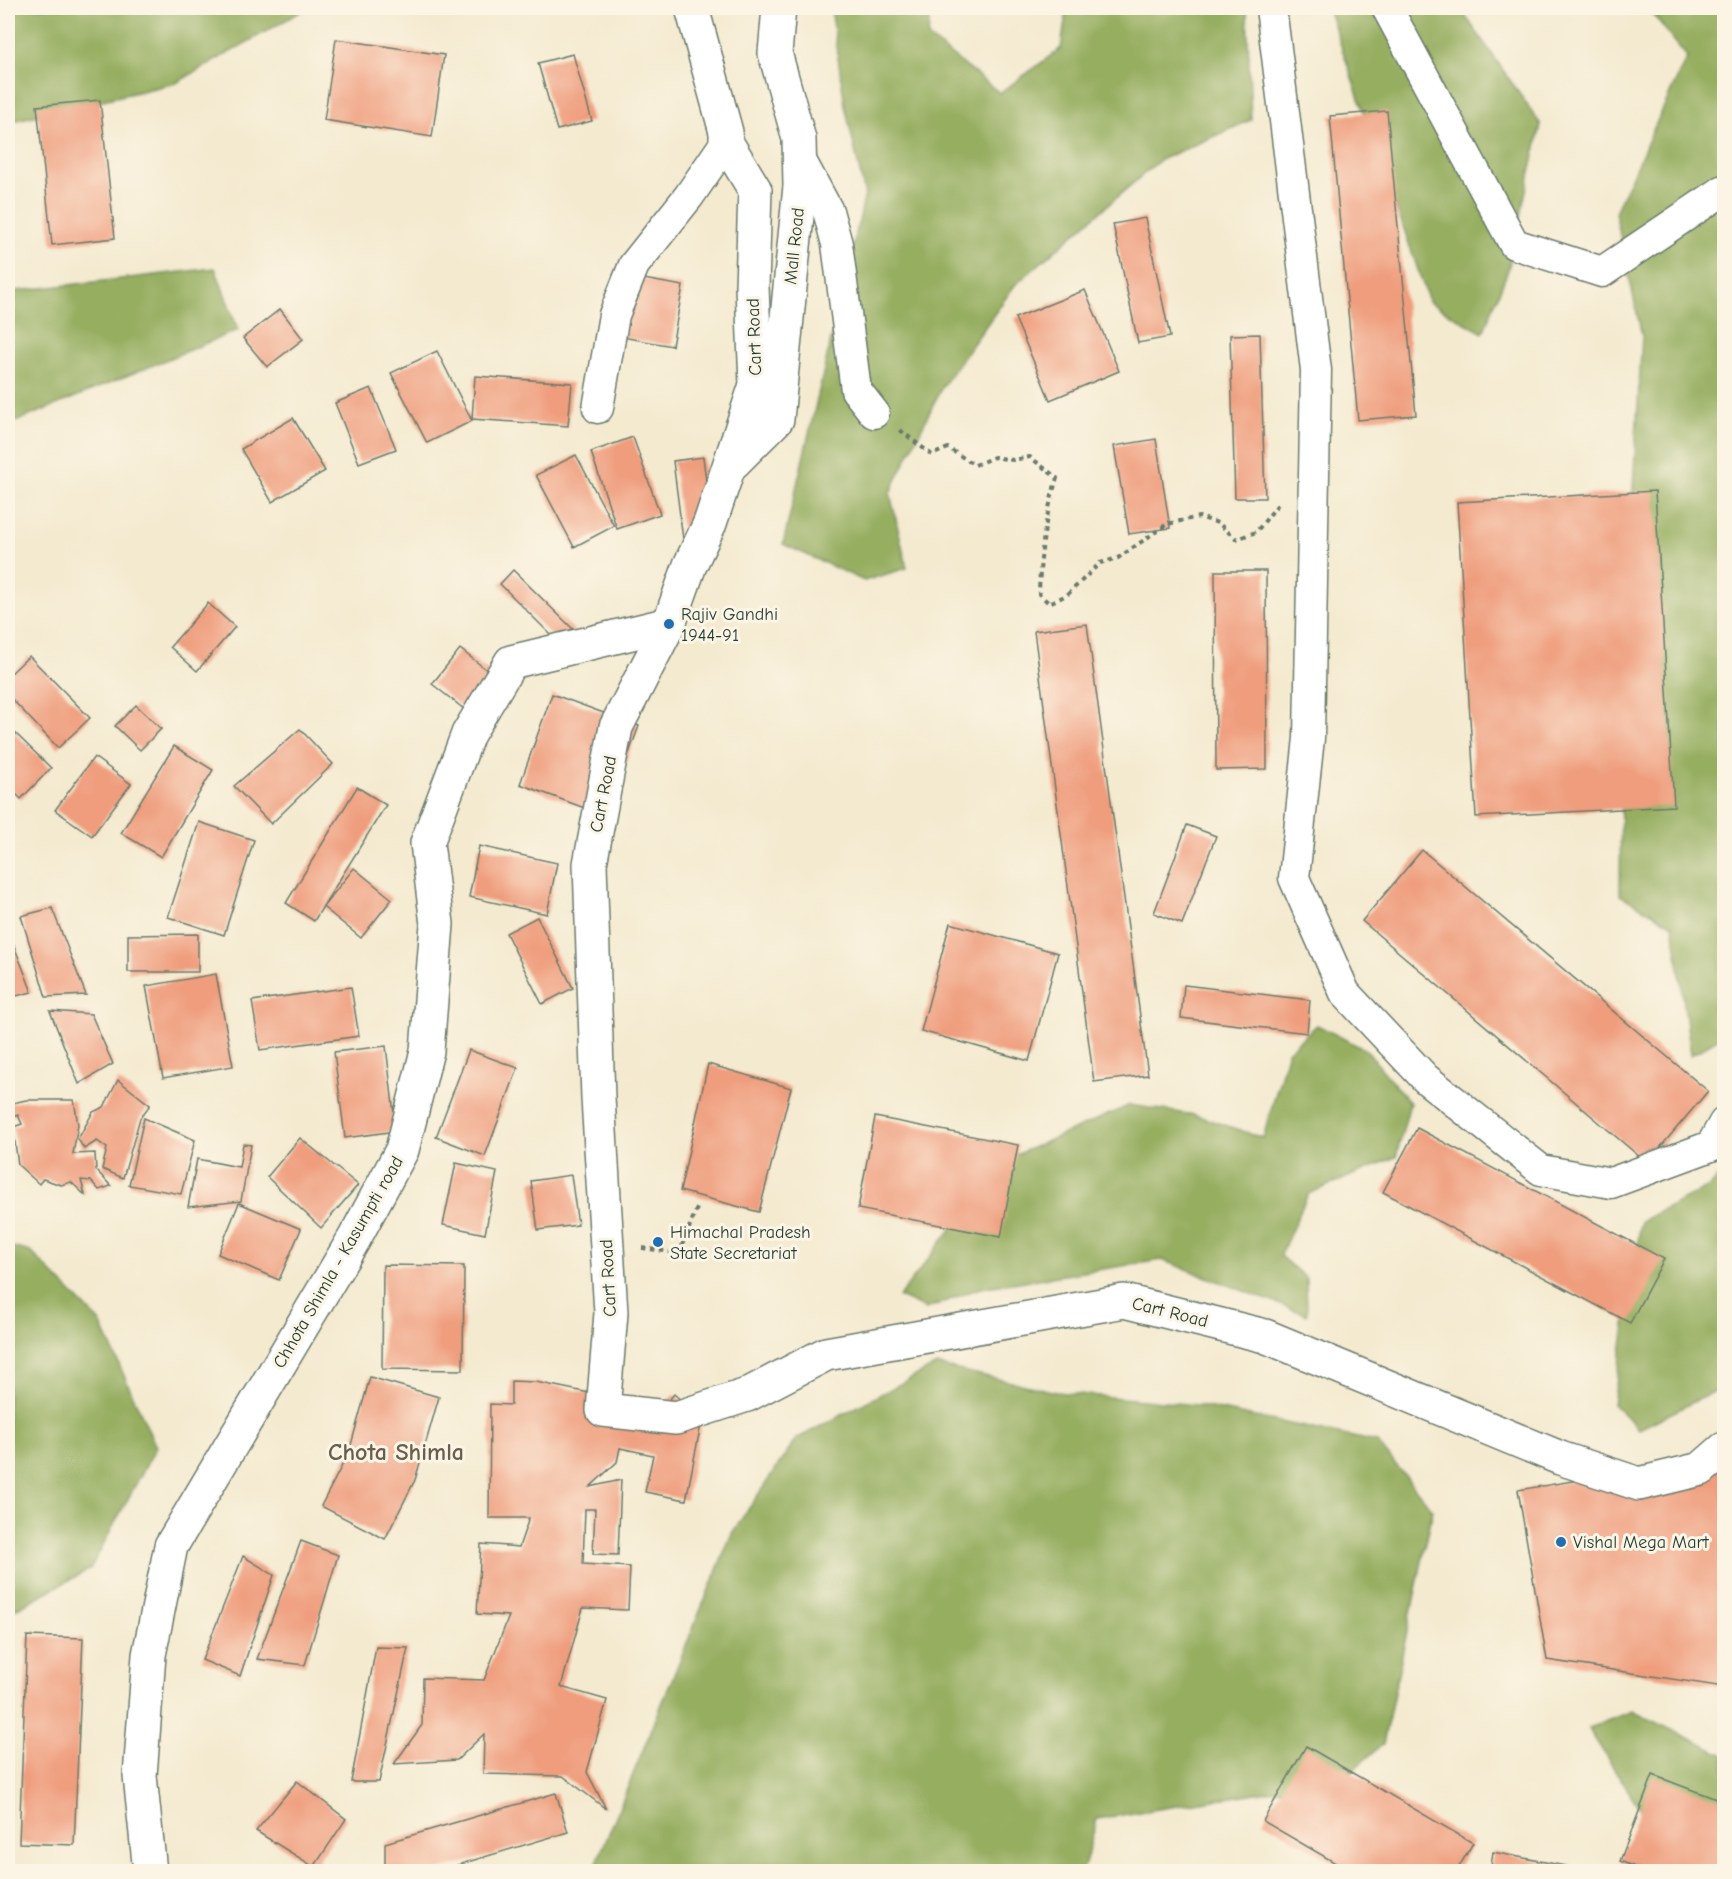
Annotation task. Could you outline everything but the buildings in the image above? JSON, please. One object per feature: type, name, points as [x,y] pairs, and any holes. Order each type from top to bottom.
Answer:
[{"type":"main road","name":"Cart Road","points":[[692,8],[726,132],[726,142],[755,190],[752,287],[756,385],[729,468],[669,624],[616,727],[590,864],[599,1109],[611,1313],[603,1410],[676,1418],[747,1395],[826,1354],[1124,1301],[1265,1336],[1560,1458],[1639,1484],[1701,1469],[1725,1449]]},
{"type":"main road","name":"Mall Road","points":[[729,468],[777,419],[800,186],[799,139],[775,53],[779,8]]},
{"type":"main road","name":"Chhota Shimla - Kasumpti road","points":[[150,1872],[140,1776],[148,1655],[171,1546],[354,1239],[402,1150],[427,1051],[436,924],[427,843],[468,734],[511,662],[669,624]]},
{"type":"street","points":[[1271,8],[1316,370],[1309,738],[1294,878],[1345,993],[1426,1079],[1541,1170],[1611,1183],[1711,1146],[1725,1123]]},
{"type":"street","points":[[1387,8],[1514,244],[1602,272],[1725,190]]},
{"type":"street","points":[[598,408],[614,315],[634,265],[689,196],[726,142]]},
{"type":"street","points":[[800,159],[828,211],[837,244],[856,390],[874,413]]},
{"type":"path","points":[[874,413],[894,424],[932,455],[948,448],[975,465],[994,457],[1012,460],[1030,457],[1057,478],[1046,515],[1040,566],[1039,594],[1049,603],[1067,595],[1100,563],[1118,558],[1167,524],[1199,517],[1218,523],[1236,539],[1257,532],[1272,515],[1279,503],[1280,495]]},
{"type":"green space","points":[[8,8],[307,8],[176,83],[8,122]]},
{"type":"green space","points":[[831,8],[930,8],[928,37],[1000,93],[1061,48],[1067,8],[1247,9],[1251,120],[1160,160],[1015,285],[942,387],[890,493],[907,568],[864,581],[783,544],[865,195],[845,106]]},
{"type":"green space","points":[[1328,8],[1460,8],[1541,125],[1508,270],[1483,333],[1429,302]]},
{"type":"green space","points":[[1648,8],[1724,8],[1724,1035],[1691,1055],[1673,925],[1620,895],[1622,674],[1642,336],[1615,212],[1687,57]]},
{"type":"green space","points":[[215,268],[238,330],[8,425],[8,292]]},
{"type":"green space","points":[[1317,1025],[1366,1050],[1410,1103],[1396,1157],[1308,1194],[1280,1256],[1306,1278],[1307,1315],[1162,1260],[980,1288],[926,1309],[899,1297],[1004,1160],[1130,1105],[1195,1115],[1263,1138],[1288,1051]]},
{"type":"green space","points":[[1724,1169],[1724,1384],[1722,1388],[1639,1429],[1613,1404],[1641,1221],[1709,1187]]},
{"type":"green space","points":[[8,1246],[31,1252],[100,1322],[156,1447],[90,1569],[8,1613]]},
{"type":"green space","points":[[936,1365],[1056,1392],[1197,1405],[1377,1442],[1433,1510],[1383,1744],[1342,1779],[1097,1819],[1083,1871],[593,1872],[732,1533],[796,1439]]},
{"type":"green space","points":[[1632,1711],[1724,1755],[1724,1871],[1680,1871],[1588,1728]]},
{"type":"place","name":"Rajiv Gandhi 1944-91","points":[[669,624]]},
{"type":"place","name":"Himachal Pradesh State Secretariat","points":[[658,1242]]},
{"type":"place","name":"Vishal Mega Mart","points":[[1561,1542]]},
{"type":"district","name":"Chota Shimla","points":[[396,1452]]}]
